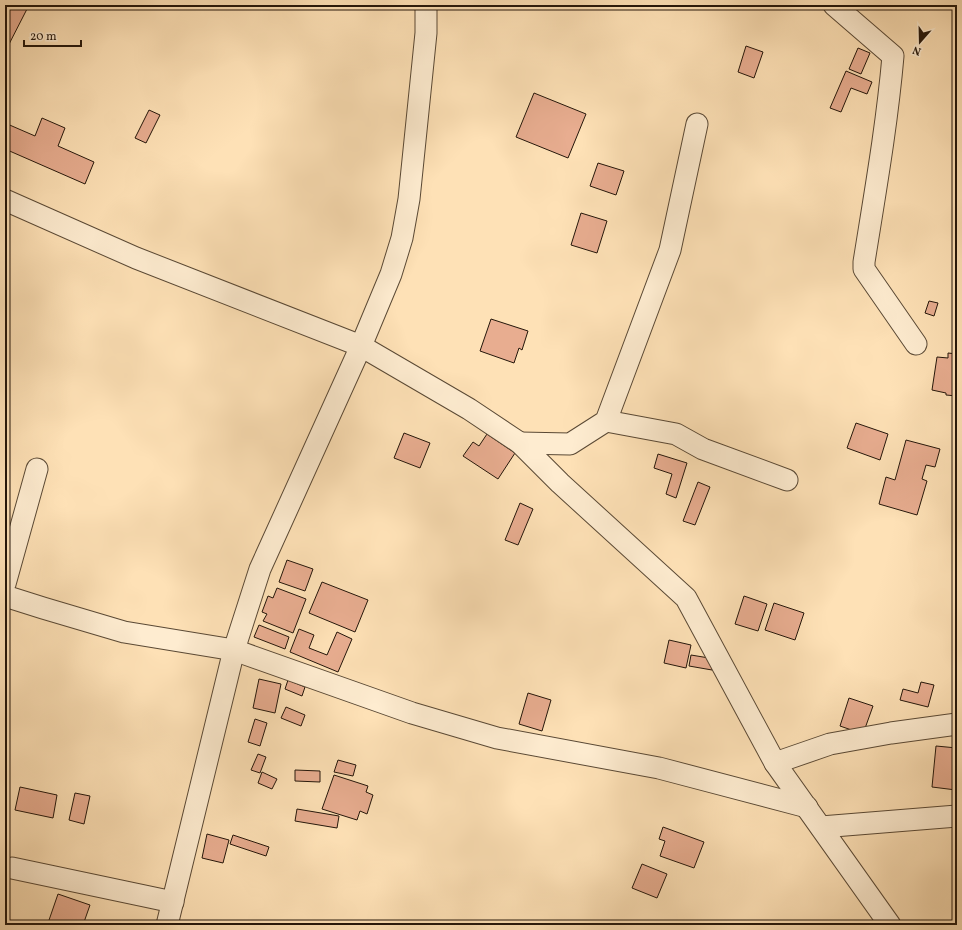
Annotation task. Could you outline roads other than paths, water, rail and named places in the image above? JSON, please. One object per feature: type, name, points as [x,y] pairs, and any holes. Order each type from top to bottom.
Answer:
[{"type":"street","points":[[167,925],[234,650],[260,569],[361,346],[390,274],[402,238],[409,199],[426,33],[426,5]]},
{"type":"street","points":[[834,5],[893,56],[887,113],[864,269],[916,344]]},
{"type":"street","points":[[520,443],[570,444],[606,421],[670,250],[696,124]]},
{"type":"street","points":[[5,200],[136,258],[361,346],[469,409],[520,443],[560,484],[686,598],[775,763],[890,925]]},
{"type":"street","points":[[606,421],[676,434],[703,449],[787,480]]},
{"type":"street","points":[[5,584],[37,469]]},
{"type":"street","points":[[5,596],[124,632],[234,650],[412,713],[497,738],[659,768],[807,807]]},
{"type":"street","points":[[775,763],[830,744],[891,733],[957,724]]},
{"type":"street","points":[[821,827],[957,816]]},
{"type":"street","points":[[12,868],[172,902]]}]
